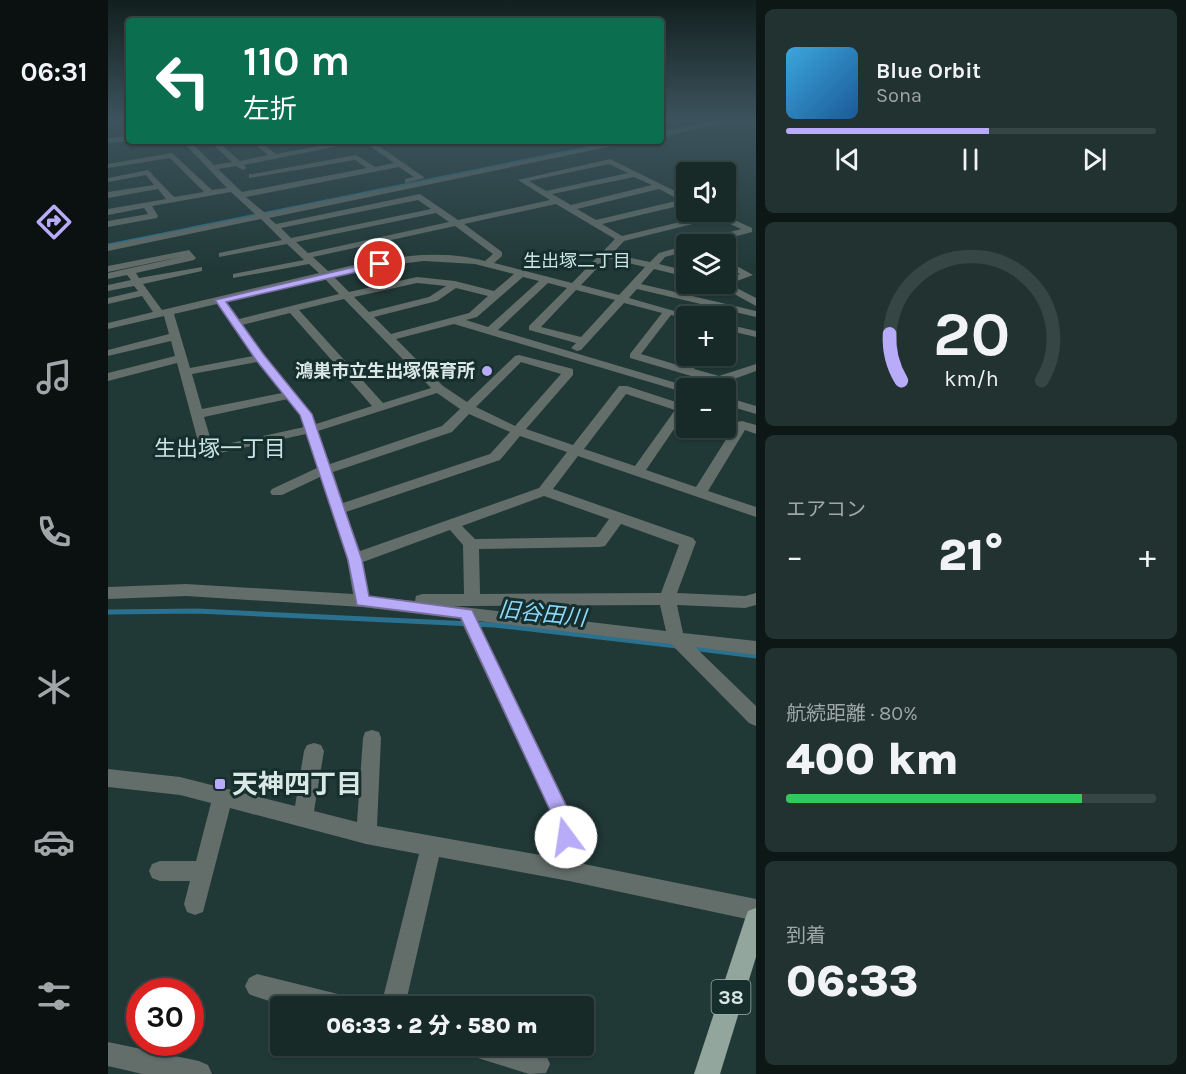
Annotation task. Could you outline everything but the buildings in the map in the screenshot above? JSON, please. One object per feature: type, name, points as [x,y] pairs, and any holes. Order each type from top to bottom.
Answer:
[{"type":"main road","name":"38","points":[[707,1074],[756,919]]},
{"type":"street","points":[[187,170],[210,193]]},
{"type":"street","points":[[215,170],[309,258],[439,389],[467,410],[519,431],[756,512]]},
{"type":"street","points":[[245,170],[268,190]]},
{"type":"street","points":[[252,176],[283,170]]},
{"type":"street","points":[[324,186],[362,172],[371,173],[381,170]]},
{"type":"street","points":[[385,188],[421,178],[410,170]]},
{"type":"street","points":[[108,248],[261,214],[479,170]]},
{"type":"street","points":[[568,170],[522,180],[621,239]]},
{"type":"street","points":[[628,170],[676,194]]},
{"type":"street","points":[[108,180],[148,172],[171,199]]},
{"type":"street","points":[[546,193],[635,174]]},
{"type":"street","points":[[241,195],[268,190],[378,183],[385,188]]},
{"type":"street","points":[[108,195],[159,186]]},
{"type":"street","points":[[570,208],[660,186]]},
{"type":"street","points":[[108,212],[233,189]]},
{"type":"street","points":[[274,227],[420,197],[499,254],[487,264]]},
{"type":"street","points":[[237,276],[558,201]]},
{"type":"street","points":[[210,221],[261,214],[304,202]]},
{"type":"street","points":[[595,223],[676,203]]},
{"type":"street","points":[[108,224],[154,216],[146,204]]},
{"type":"street","points":[[222,255],[438,210]]},
{"type":"street","points":[[582,342],[533,328],[621,239],[682,222]]},
{"type":"street","points":[[732,222],[749,231],[736,234]]},
{"type":"street","points":[[108,248],[128,268],[140,289],[163,313],[176,336],[207,448],[211,451],[312,429],[439,389]]},
{"type":"street","points":[[571,355],[662,255],[676,251]]},
{"type":"street","points":[[108,269],[128,268],[191,258],[186,252],[128,268],[108,276]]},
{"type":"street","points":[[606,255],[676,272]]},
{"type":"street","points":[[108,326],[326,275],[425,257],[451,257],[487,264],[676,314]]},
{"type":"street","points":[[736,268],[748,275],[736,279]]},
{"type":"street","points":[[389,338],[473,315],[520,273]]},
{"type":"street","points":[[108,301],[140,289],[201,274]]},
{"type":"street","points":[[236,323],[346,295],[424,279],[455,284],[495,296]]},
{"type":"street","points":[[490,331],[546,280]]},
{"type":"street","points":[[367,316],[433,299],[455,284]]},
{"type":"street","points":[[633,285],[756,314]]},
{"type":"street","points":[[108,288],[140,289]]},
{"type":"street","points":[[736,291],[756,303]]},
{"type":"street","points":[[220,300],[260,358],[306,414],[355,560],[362,601]]},
{"type":"street","points":[[292,309],[381,408]]},
{"type":"street","points":[[668,312],[634,356],[719,380],[756,367]]},
{"type":"street","points":[[454,320],[676,386]]},
{"type":"street","points":[[736,329],[756,334]]},
{"type":"street","points":[[108,353],[176,336]]},
{"type":"street","points":[[108,377],[182,358]]},
{"type":"street","points":[[186,372],[260,358]]},
{"type":"street","points":[[277,492],[325,470],[447,429],[519,358],[569,372],[495,457],[338,510]]},
{"type":"street","points":[[687,371],[691,366]]},
{"type":"street","points":[[355,560],[544,490],[623,389],[676,402]]},
{"type":"street","points":[[198,414],[291,395]]},
{"type":"street","points":[[736,404],[756,410]]},
{"type":"street","points":[[638,472],[676,417]]},
{"type":"street","points":[[699,493],[742,425],[756,430]]},
{"type":"street","points":[[544,490],[688,542],[667,599],[676,639],[756,718]]},
{"type":"street","points":[[471,544],[600,542],[618,517]]},
{"type":"street","points":[[452,524],[471,544],[469,607],[564,820],[569,871]]},
{"type":"street","points":[[108,593],[186,590],[469,607],[667,599],[745,602],[756,599]]},
{"type":"street","points":[[469,607],[676,639],[756,648]]},
{"type":"street","points":[[366,834],[372,738]]},
{"type":"street","points":[[303,819],[314,752]]},
{"type":"street","points":[[108,778],[180,786],[366,834],[569,871],[756,910]]},
{"type":"street","points":[[195,904],[223,796]]},
{"type":"street","points":[[395,996],[431,847]]},
{"type":"street","points":[[160,871],[202,871]]},
{"type":"street","points":[[257,986],[298,996]]},
{"type":"street","points":[[108,1054],[199,1074]]},
{"type":"street","points":[[510,1056],[537,1064]]},
{"type":"waterway","points":[[190,228],[475,170]]},
{"type":"waterway","points":[[108,245],[198,227]]},
{"type":"waterway","name":"旧谷田川","points":[[108,612],[197,611],[494,625],[677,646]]},
{"type":"waterway","name":"旧谷田川","points":[[691,648],[756,656]]},
{"type":"place","name":"鴻巣市立生出塚保育所","points":[[487,371]]},
{"type":"place","name":"天神四丁目","points":[[220,784]]},
{"type":"district","name":"生出塚二丁目","points":[[577,261]]},
{"type":"district","name":"生出塚一丁目","points":[[220,449]]},
{"type":"route","points":[[380,264],[220,300],[260,358],[306,414],[355,560],[362,601],[466,614],[564,820],[566,837]]}]
